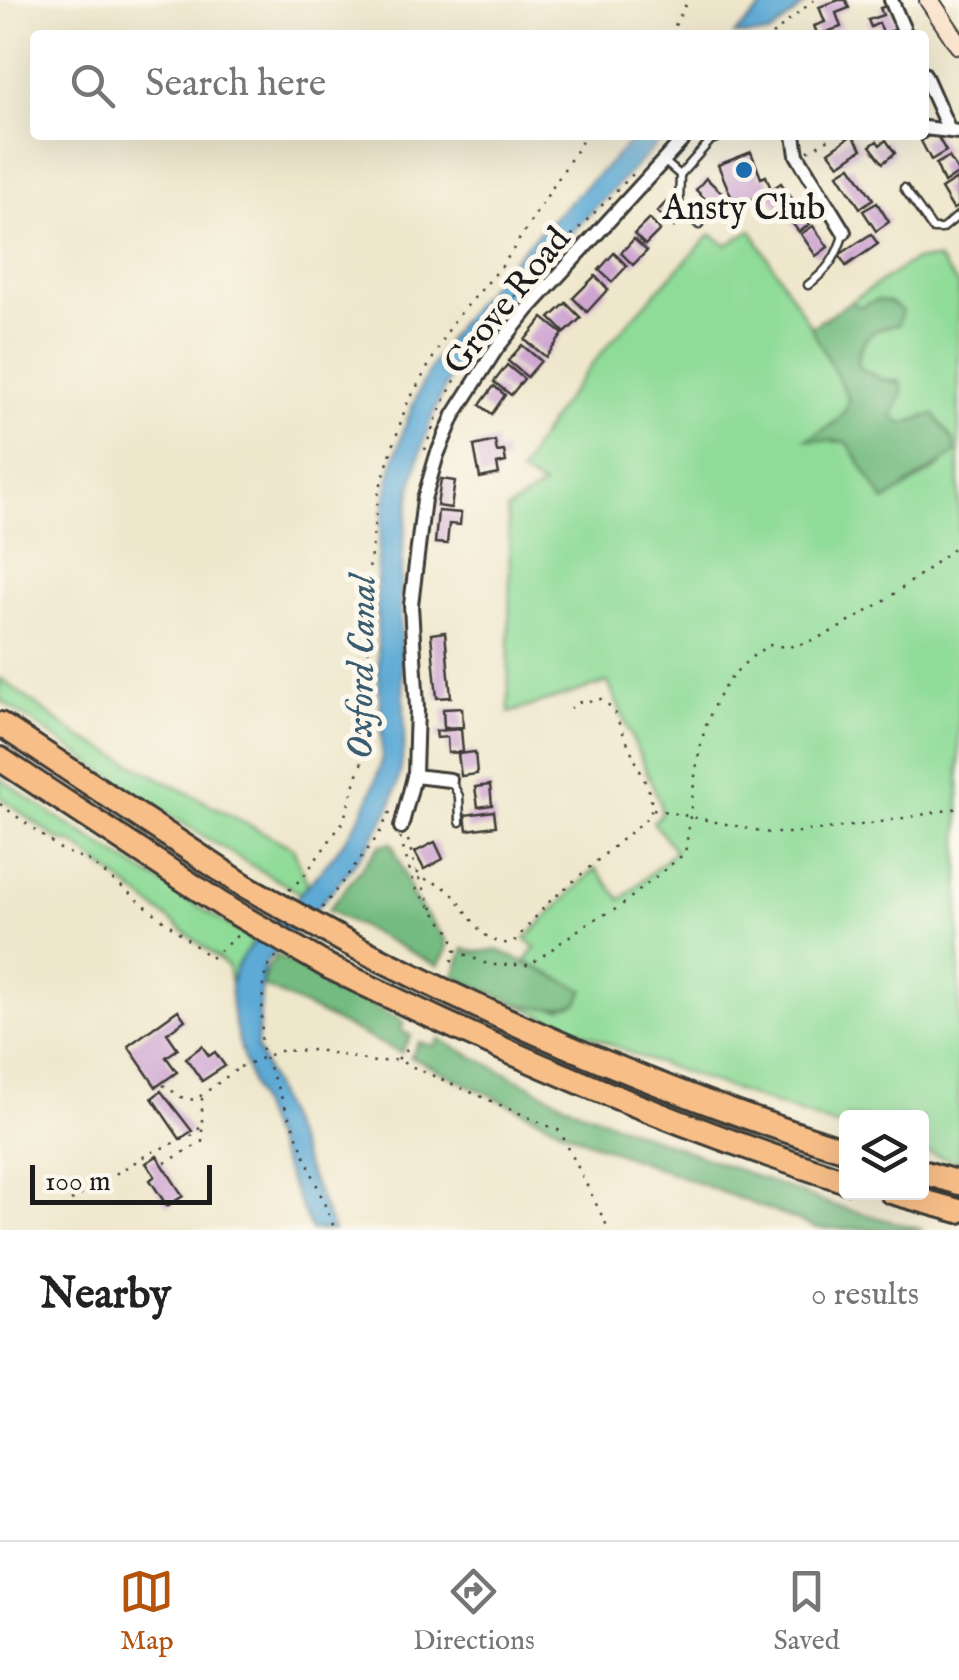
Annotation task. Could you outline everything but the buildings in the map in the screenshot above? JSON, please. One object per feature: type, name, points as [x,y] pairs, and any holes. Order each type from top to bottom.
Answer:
[{"type":"highway","points":[[0,724],[246,886],[477,1009],[632,1076],[839,1148]]},
{"type":"highway","points":[[0,759],[230,910],[331,968],[465,1034],[620,1102],[839,1179]]},
{"type":"highway","points":[[929,1174],[959,1182]]},
{"type":"highway","points":[[921,1200],[955,1209]]},
{"type":"main road","points":[[929,0],[959,45]]},
{"type":"street","points":[[890,0],[904,30]]},
{"type":"street","points":[[929,84],[954,131]]},
{"type":"street","points":[[929,128],[954,131]]},
{"type":"street","name":"Grove Road","points":[[401,827],[414,776],[417,708],[411,605],[424,499],[437,455],[454,415],[496,349],[683,140]]},
{"type":"street","points":[[795,140],[798,157],[844,232]]},
{"type":"street","points":[[414,776],[450,780]]},
{"type":"lane","points":[[699,225],[679,204],[680,175],[712,140]]},
{"type":"lane","points":[[664,161],[680,175]]},
{"type":"lane","points":[[904,188],[933,229],[942,229],[959,214]]},
{"type":"lane","points":[[808,285],[828,270],[844,232]]},
{"type":"lane","points":[[450,780],[459,796],[460,822]]},
{"type":"path","points":[[673,30],[688,0]]},
{"type":"path","points":[[778,30],[814,0]]},
{"type":"path","points":[[288,890],[303,878],[343,822],[374,723],[365,603],[379,490],[406,406],[453,322],[504,265],[583,140]]},
{"type":"path","points":[[798,157],[827,140]]},
{"type":"path","points":[[456,950],[489,965],[530,964],[590,922],[618,908],[684,853],[694,763],[706,718],[732,678],[769,645],[792,646],[832,630],[883,600],[926,574],[959,543]]},
{"type":"path","points":[[417,872],[460,901],[478,931],[506,944],[514,943],[548,903],[634,830],[652,808],[650,793],[612,708],[601,699],[580,702],[571,708]]},
{"type":"path","points":[[0,804],[63,851],[88,860],[211,958],[244,930]]},
{"type":"path","points":[[652,808],[791,833],[959,808]]},
{"type":"path","points":[[433,915],[406,829],[401,827],[401,845],[415,887],[433,915],[452,936],[456,950],[451,964]]},
{"type":"path","points":[[397,1060],[411,1046]]},
{"type":"path","points":[[165,1162],[202,1142],[202,1098],[240,1067],[279,1051],[317,1050],[376,1062],[397,1060],[560,1132],[609,1230]]},
{"type":"path","points":[[162,1086],[183,1098],[202,1098]]},
{"type":"path","points":[[72,1201],[150,1153],[196,1134],[202,1123]]},
{"type":"green space","points":[[751,230],[811,327],[848,397],[840,417],[808,439],[847,442],[885,501],[942,465],[924,416],[903,424],[891,417],[902,394],[898,381],[881,379],[858,367],[858,356],[866,340],[902,311],[881,301],[859,307],[850,302],[914,260],[938,259],[959,286],[959,1162],[929,1153],[929,1110],[839,1110],[839,1127],[640,1057],[511,1002],[562,1009],[583,990],[525,962],[536,947],[525,939],[593,871],[596,869],[621,900],[675,851],[653,822],[661,814],[660,803],[608,682],[509,713],[507,510],[543,486],[520,474],[559,408],[606,348],[711,234],[727,245]]},
{"type":"green space","points":[[876,300],[890,302],[902,311],[898,325],[874,332],[863,342],[858,367],[881,379],[901,383],[902,394],[892,417],[903,424],[934,414],[953,440],[956,453],[884,501],[847,442],[807,439],[840,418],[848,397],[811,327],[850,302],[859,307]]},
{"type":"green space","points":[[0,678],[77,735],[293,848],[308,885],[300,893],[110,776],[0,700]]},
{"type":"green space","points":[[0,778],[255,942],[241,959],[231,985],[228,967],[215,956],[73,843],[59,840],[0,797]]},
{"type":"green space","points":[[392,843],[414,899],[446,940],[447,950],[438,966],[328,910],[380,845]]},
{"type":"green space","points":[[464,949],[498,950],[584,990],[578,1003],[562,1007],[515,1002],[454,976]]},
{"type":"green space","points":[[277,955],[404,1022],[401,1030],[411,1036],[401,1053],[263,986],[266,970]]},
{"type":"green space","points":[[439,1039],[576,1109],[832,1205],[923,1230],[817,1228],[587,1141],[410,1057],[419,1042],[434,1046]]},
{"type":"water","points":[[770,0],[810,0],[775,30],[739,30]]},
{"type":"water","points":[[632,140],[661,140],[491,318],[463,356],[440,398],[418,459],[403,553],[404,743],[399,780],[384,820],[371,841],[263,969],[257,1048],[333,1230],[311,1230],[245,1064],[231,998],[233,976],[253,943],[343,843],[366,803],[382,757],[377,623],[379,543],[387,489],[402,435],[435,359],[450,336],[539,232]]},
{"type":"place","name":"Ansty Club","points":[[744,170]]},
{"type":"water label","name":"Oxford Canal","points":[[360,667]]}]
